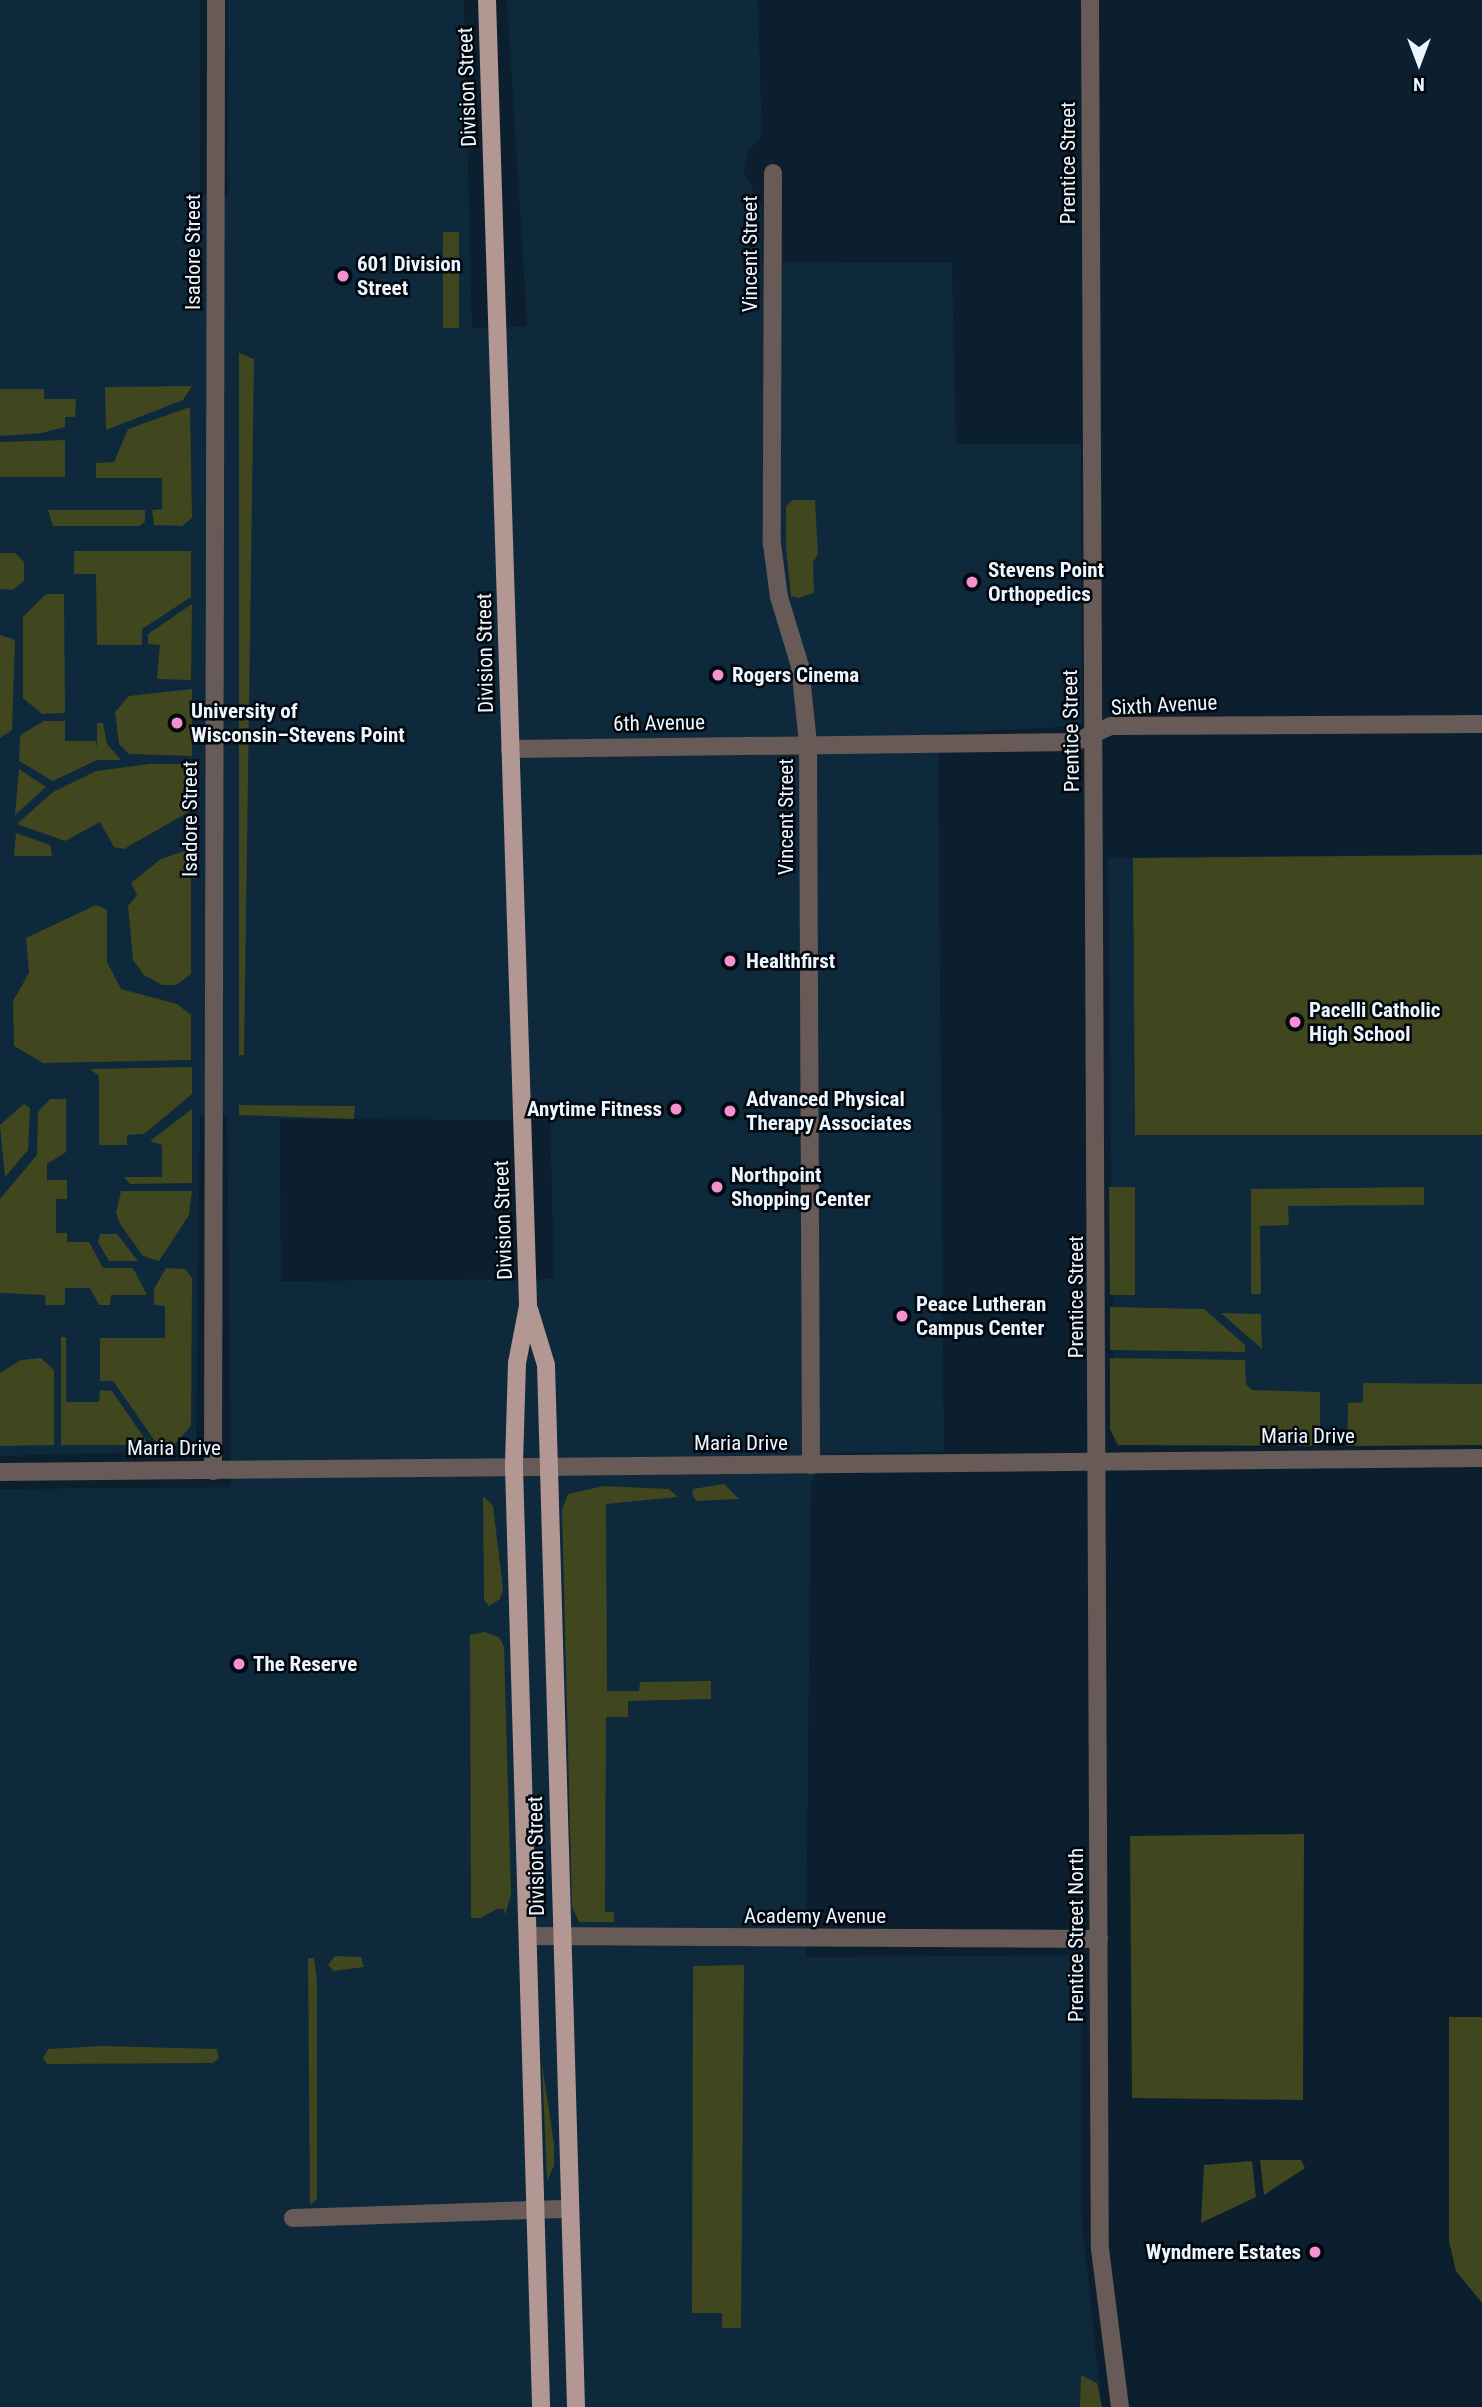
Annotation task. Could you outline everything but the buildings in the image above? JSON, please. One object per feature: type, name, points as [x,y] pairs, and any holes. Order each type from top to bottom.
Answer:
[{"type":"main road","name":"Division Street","points":[[486,0],[528,1306],[517,1363],[514,1467],[530,1936],[541,2407]]},
{"type":"main road","name":"Division Street","points":[[528,1306],[546,1365],[576,2407]]},
{"type":"street","name":"Isadore Street","points":[[213,1471],[216,0]]},
{"type":"street","name":"Prentice Street","points":[[1090,0],[1097,1461]]},
{"type":"street","name":"Vincent Street","points":[[773,173],[772,544],[779,597],[802,678],[808,744],[811,1465]]},
{"type":"street","name":"Sixth Avenue","points":[[808,744],[1075,742],[1111,726],[1482,724]]},
{"type":"street","name":"6th Avenue","points":[[510,749],[808,744]]},
{"type":"street","name":"Maria Drive","points":[[0,1472],[1482,1458]]},
{"type":"street","name":"Prentice Street North","points":[[1097,1461],[1100,2249],[1120,2407]]},
{"type":"street","name":"Academy Avenue","points":[[530,1936],[1099,1939]]},
{"type":"street","points":[[293,2218],[570,2209]]},
{"type":"shaded area","points":[[0,0],[200,0],[200,195],[228,195],[228,0],[464,0],[472,328],[527,326],[507,0],[758,0],[762,136],[748,152],[744,173],[762,206],[762,262],[952,263],[956,444],[1081,444],[1082,726],[938,733],[944,1452],[827,1453],[811,1484],[806,1957],[1071,1955],[1081,1961],[1082,2225],[1102,2407],[0,2407],[0,1489],[231,1487],[227,1115],[200,1116],[196,1451],[0,1456]],"holes":[[[280,1119],[550,1120],[554,1279],[281,1281]]]},
{"type":"shaded area","name":"Pacelli Catholic High School","points":[[1482,854],[1482,1444],[1114,1443],[1108,858]]},
{"type":"green space","points":[[443,232],[459,232],[459,328],[443,328]]},
{"type":"green space","points":[[239,353],[254,359],[244,1055],[239,1055]]},
{"type":"green space","points":[[192,386],[183,400],[106,430],[105,387]]},
{"type":"green space","points":[[0,389],[44,389],[44,399],[76,399],[75,417],[65,417],[65,427],[42,433],[0,436]]},
{"type":"green space","points":[[190,407],[192,518],[182,526],[154,525],[152,510],[162,509],[162,478],[96,478],[96,463],[114,462],[128,429]]},
{"type":"green space","points":[[65,440],[65,477],[0,477],[0,442]]},
{"type":"green space","points":[[793,500],[815,500],[818,554],[813,562],[814,593],[798,598],[791,596],[786,548],[786,506]]},
{"type":"green space","points":[[48,510],[145,510],[145,521],[140,526],[53,526]]},
{"type":"green space","points":[[74,551],[191,551],[191,597],[142,629],[142,645],[97,645],[96,574],[74,574]]},
{"type":"green space","points":[[0,553],[15,553],[24,562],[24,581],[13,590],[0,589]]},
{"type":"green space","points":[[46,594],[64,594],[65,713],[42,714],[23,698],[23,617]]},
{"type":"green space","points":[[192,604],[191,680],[157,679],[160,645],[148,644],[148,634]]},
{"type":"green space","points":[[0,635],[15,640],[12,730],[0,738]]},
{"type":"green space","points":[[192,689],[192,756],[129,754],[119,744],[115,712],[129,696]]},
{"type":"green space","points":[[44,721],[65,721],[65,741],[96,741],[97,748],[97,723],[103,723],[107,744],[121,760],[97,760],[53,781],[19,761],[20,735]]},
{"type":"green space","points":[[149,764],[192,764],[192,810],[124,849],[114,847],[100,822],[65,841],[17,824],[53,792],[96,771]]},
{"type":"green space","points":[[19,769],[46,787],[15,815]]},
{"type":"green space","points":[[16,833],[50,845],[52,856],[14,856]]},
{"type":"green space","points":[[184,851],[191,854],[191,974],[176,985],[162,985],[144,975],[133,960],[128,906],[137,895],[131,883],[161,859]]},
{"type":"green space","points":[[1482,855],[1482,1135],[1135,1135],[1133,858]]},
{"type":"green space","points":[[96,905],[107,910],[107,962],[121,989],[177,1004],[191,1015],[191,1060],[43,1063],[14,1046],[13,1001],[29,973],[26,938]]},
{"type":"green space","points":[[192,1067],[192,1094],[144,1134],[127,1135],[127,1145],[99,1145],[99,1076],[90,1069]]},
{"type":"green space","points":[[50,1099],[66,1099],[66,1152],[47,1164],[47,1180],[67,1180],[67,1199],[56,1199],[56,1233],[67,1233],[67,1242],[89,1242],[103,1268],[133,1268],[147,1295],[111,1295],[110,1305],[99,1305],[90,1288],[65,1288],[65,1305],[46,1305],[45,1295],[0,1293],[0,1199],[37,1155],[38,1112]]},
{"type":"green space","points":[[24,1104],[30,1108],[28,1150],[5,1177],[0,1125]]},
{"type":"green space","points":[[239,1105],[355,1106],[354,1119],[239,1115]]},
{"type":"green space","points":[[192,1109],[192,1183],[130,1184],[124,1177],[162,1177],[162,1145],[150,1141]]},
{"type":"green space","points":[[1109,1187],[1135,1187],[1135,1295],[1110,1295]]},
{"type":"green space","points":[[1424,1187],[1424,1205],[1288,1206],[1289,1225],[1260,1226],[1261,1294],[1251,1294],[1251,1189]]},
{"type":"green space","points":[[121,1191],[192,1191],[189,1215],[159,1261],[143,1256],[120,1224],[116,1213]]},
{"type":"green space","points":[[100,1234],[117,1234],[138,1261],[109,1261],[98,1242]]},
{"type":"green space","points":[[166,1268],[185,1269],[192,1278],[191,1426],[174,1445],[157,1444],[113,1381],[100,1381],[100,1338],[165,1338],[165,1306],[154,1305],[154,1289]]},
{"type":"green space","points":[[1110,1307],[1204,1309],[1245,1345],[1245,1352],[1110,1350]]},
{"type":"green space","points":[[1221,1313],[1261,1314],[1262,1349]]},
{"type":"green space","points":[[61,1337],[66,1337],[66,1402],[99,1402],[100,1390],[112,1391],[149,1445],[61,1445]]},
{"type":"green space","points":[[41,1358],[54,1370],[54,1445],[0,1446],[0,1373],[21,1360]]},
{"type":"green space","points":[[1110,1358],[1245,1360],[1246,1384],[1252,1390],[1320,1392],[1320,1446],[1118,1445],[1110,1429]]},
{"type":"green space","points":[[1363,1383],[1482,1384],[1482,1445],[1347,1446],[1348,1403],[1363,1402]]},
{"type":"green space","points":[[724,1484],[739,1499],[696,1501],[692,1494],[693,1489]]},
{"type":"green space","points":[[604,1486],[669,1489],[678,1497],[606,1504],[607,1691],[639,1691],[640,1682],[711,1681],[711,1699],[628,1701],[628,1717],[606,1717],[605,1912],[614,1912],[614,1922],[579,1922],[572,1907],[562,1510],[568,1494]]},
{"type":"green space","points":[[483,1496],[493,1506],[503,1589],[500,1599],[489,1606],[484,1600]]},
{"type":"green space","points":[[485,1632],[499,1637],[504,1647],[511,1895],[505,1915],[504,1909],[497,1909],[480,1918],[471,1918],[470,1635]]},
{"type":"green space","points":[[1304,1834],[1303,2100],[1132,2098],[1130,1836]]},
{"type":"green space","points":[[335,1956],[361,1957],[364,1967],[334,1971],[328,1965]]},
{"type":"green space","points":[[308,1958],[314,1958],[317,1981],[317,2199],[310,2205]]},
{"type":"green space","points":[[744,1965],[741,2328],[722,2328],[722,2313],[692,2313],[693,1966]]},
{"type":"green space","points":[[1449,2017],[1482,2017],[1482,2303],[1456,2271],[1449,2241]]},
{"type":"green space","points":[[102,2046],[217,2049],[219,2058],[213,2063],[47,2064],[43,2058],[48,2049]]},
{"type":"green space","points":[[542,2064],[554,2144],[554,2166],[547,2181]]},
{"type":"green space","points":[[1260,2160],[1301,2160],[1305,2168],[1264,2195]]},
{"type":"green space","points":[[1252,2161],[1256,2197],[1201,2223],[1204,2165]]},
{"type":"green space","points":[[1081,2375],[1097,2383],[1102,2407],[1080,2407]]},
{"type":"place","name":"601 Division Street","points":[[343,276]]},
{"type":"place","name":"Stevens Point Orthopedics","points":[[972,582]]},
{"type":"place","name":"Rogers Cinema","points":[[718,675]]},
{"type":"place","name":"University of Wisconsin–Stevens Point","points":[[177,723]]},
{"type":"place","name":"Healthfirst","points":[[730,961]]},
{"type":"place","name":"Pacelli Catholic High School","points":[[1295,1022]]},
{"type":"place","name":"Anytime Fitness","points":[[676,1109]]},
{"type":"place","name":"Advanced Physical Therapy Associates","points":[[730,1111]]},
{"type":"place","name":"Northpoint Shopping Center","points":[[717,1187]]},
{"type":"place","name":"Peace Lutheran Campus Center","points":[[902,1316]]},
{"type":"place","name":"The Reserve","points":[[239,1664]]},
{"type":"place","name":"Wyndmere Estates","points":[[1315,2252]]}]
